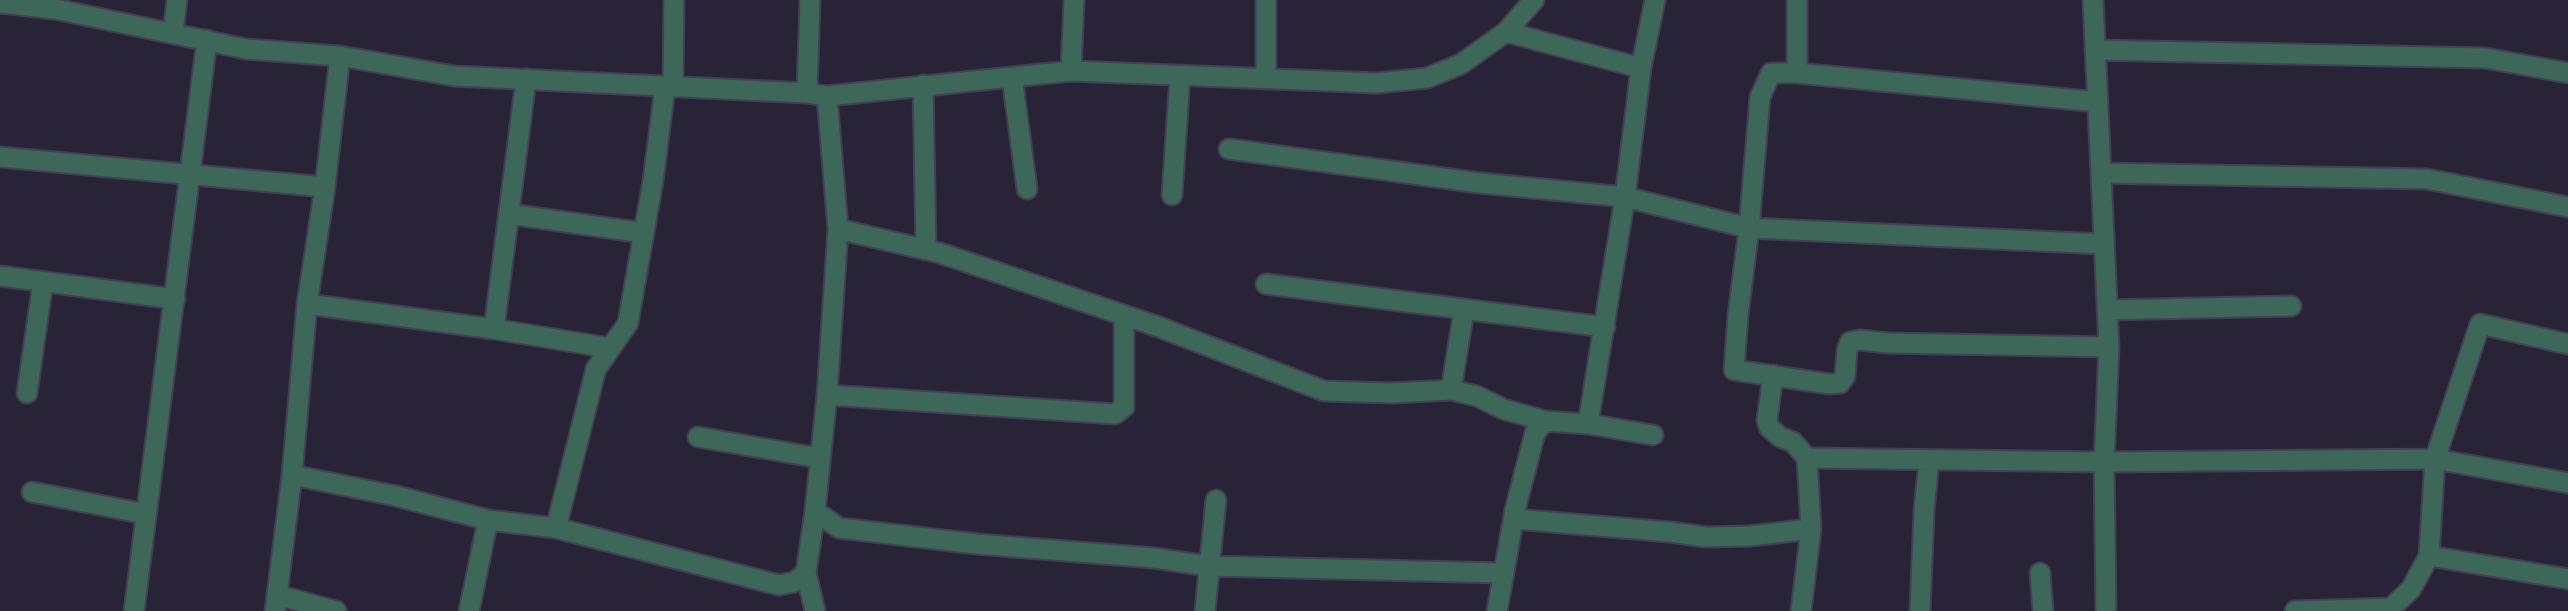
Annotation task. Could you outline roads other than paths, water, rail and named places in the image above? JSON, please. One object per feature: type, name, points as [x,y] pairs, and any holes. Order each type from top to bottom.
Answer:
[{"type":"street","points":[[173,32],[177,0]]},
{"type":"street","points":[[556,528],[596,369],[628,323],[669,87],[674,0]]},
{"type":"street","points":[[807,93],[810,0]]},
{"type":"street","points":[[1071,71],[1074,0]]},
{"type":"street","points":[[1266,0],[1266,79]]},
{"type":"street","points":[[0,3],[56,4],[246,49],[340,56],[454,76],[827,96],[1071,71],[1377,83],[1427,78],[1461,64],[1506,32],[1534,0]]},
{"type":"street","points":[[1588,424],[1625,197],[1641,68],[1655,0]]},
{"type":"street","points":[[1797,0],[1797,73]]},
{"type":"street","points":[[2093,0],[2109,347],[2104,462],[2106,611]]},
{"type":"street","points":[[1506,32],[1641,68]]},
{"type":"street","points":[[134,611],[207,40]]},
{"type":"street","points":[[2095,50],[2485,58],[2568,73]]},
{"type":"street","points":[[336,611],[276,603],[292,475],[307,304],[325,187],[340,56]]},
{"type":"street","points":[[2098,102],[1797,73],[1771,73],[1760,97],[1734,370],[1840,383],[1845,376],[1850,342],[1860,340],[1888,343],[2109,347]]},
{"type":"street","points":[[1172,195],[1180,76]]},
{"type":"street","points":[[1012,77],[1027,189]]},
{"type":"street","points":[[494,329],[526,79]]},
{"type":"street","points":[[923,85],[926,250]]},
{"type":"street","points":[[815,611],[806,573],[827,396],[838,229],[827,96]]},
{"type":"street","points":[[1229,149],[1480,183],[1625,197],[1749,228],[2105,244]]},
{"type":"street","points":[[0,157],[325,187]]},
{"type":"street","points":[[2101,173],[2427,178],[2568,207]]},
{"type":"street","points":[[509,214],[644,233]]},
{"type":"street","points":[[838,229],[926,250],[1124,316],[1324,391],[1391,393],[1451,390],[1477,396],[1503,409],[1545,422],[1588,424],[1653,435]]},
{"type":"street","points":[[0,276],[175,299]]},
{"type":"street","points":[[27,393],[43,282]]},
{"type":"street","points":[[1266,284],[1605,327]]},
{"type":"street","points":[[307,304],[494,329],[610,348]]},
{"type":"street","points":[[2107,310],[2291,306]]},
{"type":"street","points":[[1451,390],[1464,310]]},
{"type":"street","points":[[827,396],[1115,414],[1124,407],[1124,316]]},
{"type":"street","points":[[2295,611],[2391,608],[2411,589],[2429,556],[2435,459],[2480,324],[2568,344]]},
{"type":"street","points":[[1773,375],[1767,420],[1769,427],[1780,437],[1793,442],[1807,458],[1811,529],[1801,611]]},
{"type":"street","points":[[1497,611],[1514,519],[1535,433],[1545,422]]},
{"type":"street","points":[[698,437],[818,458]]},
{"type":"street","points":[[1807,458],[2104,462],[2435,459],[2568,483]]},
{"type":"street","points":[[1920,611],[1923,524],[1929,461]]},
{"type":"street","points":[[292,475],[396,496],[488,520],[556,528],[779,585],[794,582],[806,573]]},
{"type":"street","points":[[32,492],[146,514]]},
{"type":"street","points":[[1205,611],[1216,500]]},
{"type":"street","points":[[815,511],[839,528],[977,544],[1154,558],[1208,566],[1503,573]]},
{"type":"street","points":[[1514,519],[1706,537],[1750,536],[1811,529]]},
{"type":"street","points":[[469,611],[488,520]]},
{"type":"street","points":[[2429,556],[2568,579]]},
{"type":"street","points":[[2040,573],[2043,611]]}]
